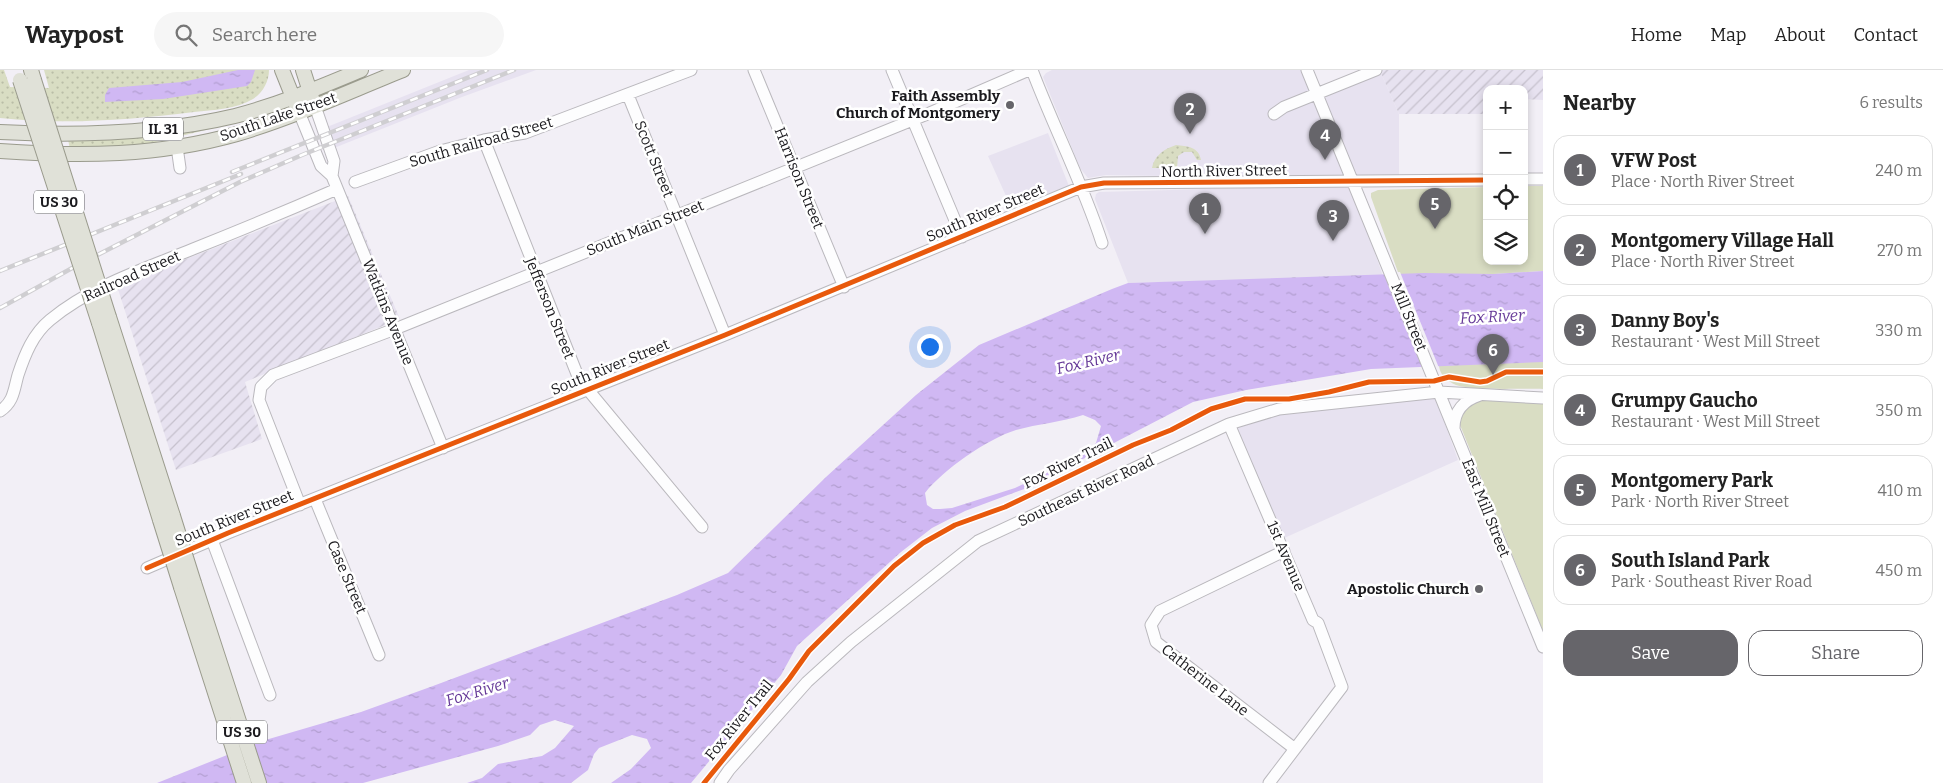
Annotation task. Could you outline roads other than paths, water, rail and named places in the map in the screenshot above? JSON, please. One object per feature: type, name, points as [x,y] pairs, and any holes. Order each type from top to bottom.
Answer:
[{"type":"main road","points":[[282,70],[299,112]]},
{"type":"main road","points":[[303,70],[315,106]]},
{"type":"main road","name":"South Lake Street","points":[[0,132],[83,134],[158,129],[237,115],[361,70]]},
{"type":"main road","name":"South Lake Street","points":[[0,151],[95,156],[177,147],[235,134],[315,106],[403,70]]},
{"type":"main road","name":"US 30","points":[[19,75],[104,320],[167,518],[219,683],[244,783]]},
{"type":"main road","name":"US 30","points":[[33,75],[104,320]]},
{"type":"main road","name":"US 30","points":[[219,683],[259,783]]},
{"type":"street","name":"South Railroad Street","points":[[354,182],[440,151],[484,140],[525,133],[692,70]]},
{"type":"street","name":"Harrison Street","points":[[754,70],[844,286]]},
{"type":"street","points":[[892,70],[962,237]]},
{"type":"street","name":"South Main Street","points":[[300,505],[259,400],[262,387],[273,375],[395,329],[677,216],[1030,70]]},
{"type":"street","points":[[1030,70],[1088,201],[1102,243]]},
{"type":"street","name":"Mill Street","points":[[1307,70],[1430,368]]},
{"type":"street","points":[[1274,114],[1284,107],[1316,93],[1376,70]]},
{"type":"street","name":"Scott Street","points":[[628,95],[725,335]]},
{"type":"street","name":"Watkins Avenue","points":[[315,106],[334,161],[332,176]]},
{"type":"street","name":"Watkins Avenue","points":[[299,112],[321,166],[332,176],[443,448]]},
{"type":"street","name":"Jefferson Street","points":[[484,140],[578,379],[702,528]]},
{"type":"street","points":[[177,147],[180,168]]},
{"type":"street","points":[[1528,179],[1543,179]]},
{"type":"street","name":"North River Street","points":[[1081,187],[1104,183],[1483,180]]},
{"type":"street","name":"South River Street","points":[[147,568],[212,540],[725,335],[1081,187]]},
{"type":"street","name":"Railroad Street","points":[[0,411],[11,402],[18,374],[35,336],[49,320],[77,301],[118,279],[337,189]]},
{"type":"street","name":"East Mill Street","points":[[1430,368],[1543,647]]},
{"type":"street","name":"Southeast River Road","points":[[720,783],[729,770],[807,682],[851,642],[978,541],[1229,424],[1279,409],[1439,392],[1543,398]]},
{"type":"street","points":[[1454,430],[1455,416],[1463,404],[1483,394]]},
{"type":"street","name":"1st Avenue","points":[[1229,424],[1313,620],[1318,623],[1342,687],[1295,749]]},
{"type":"street","name":"Case Street","points":[[315,499],[379,654]]},
{"type":"street","name":"South River Street","points":[[212,540],[270,695]]},
{"type":"street","name":"Catherine Lane","points":[[1284,551],[1160,611],[1151,625],[1156,642],[1295,749]]},
{"type":"street","points":[[1269,783],[1295,749]]},
{"type":"water","points":[[238,70],[255,70],[251,82],[247,86],[163,99],[105,102],[105,95],[109,88],[182,82]]},
{"type":"water","name":"Fox River","points":[[1543,271],[1543,362],[1371,369],[1246,390],[1193,402],[1027,488],[965,511],[932,528],[901,552],[797,646],[781,675],[691,783],[611,783],[631,769],[651,748],[647,739],[632,735],[599,748],[594,754],[588,770],[571,783],[467,783],[482,778],[498,764],[542,756],[555,748],[574,726],[555,720],[540,725],[530,735],[498,746],[363,783],[157,783],[262,741],[361,712],[433,686],[677,595],[728,573],[826,477],[916,395],[979,345],[1112,289],[1128,283],[1424,273],[1493,274]],"holes":[[[1083,415],[1095,420],[1101,426],[1096,443],[1084,453],[1051,471],[1015,488],[952,508],[933,509],[927,505],[925,493],[933,484],[966,456],[992,440],[1016,430]]]},
{"type":"railway","points":[[232,172],[487,70]]},
{"type":"railway","points":[[0,308],[74,267],[240,182],[302,155],[514,70]]},
{"type":"railway","points":[[0,271],[241,174]]},
{"type":"place","name":"Faith Assembly Church of Montgomery","points":[[1010,105]]},
{"type":"place","name":"Montgomery Village Hall","points":[[1190,134]]},
{"type":"place","name":"Grumpy Gaucho","points":[[1325,160]]},
{"type":"place","name":"Montgomery Park","points":[[1435,229]]},
{"type":"place","name":"VFW Post","points":[[1205,234]]},
{"type":"place","name":"Danny Boy's","points":[[1333,241]]},
{"type":"place","name":"South Island Park","points":[[1493,375]]},
{"type":"place","name":"Apostolic Church","points":[[1479,589]]}]
